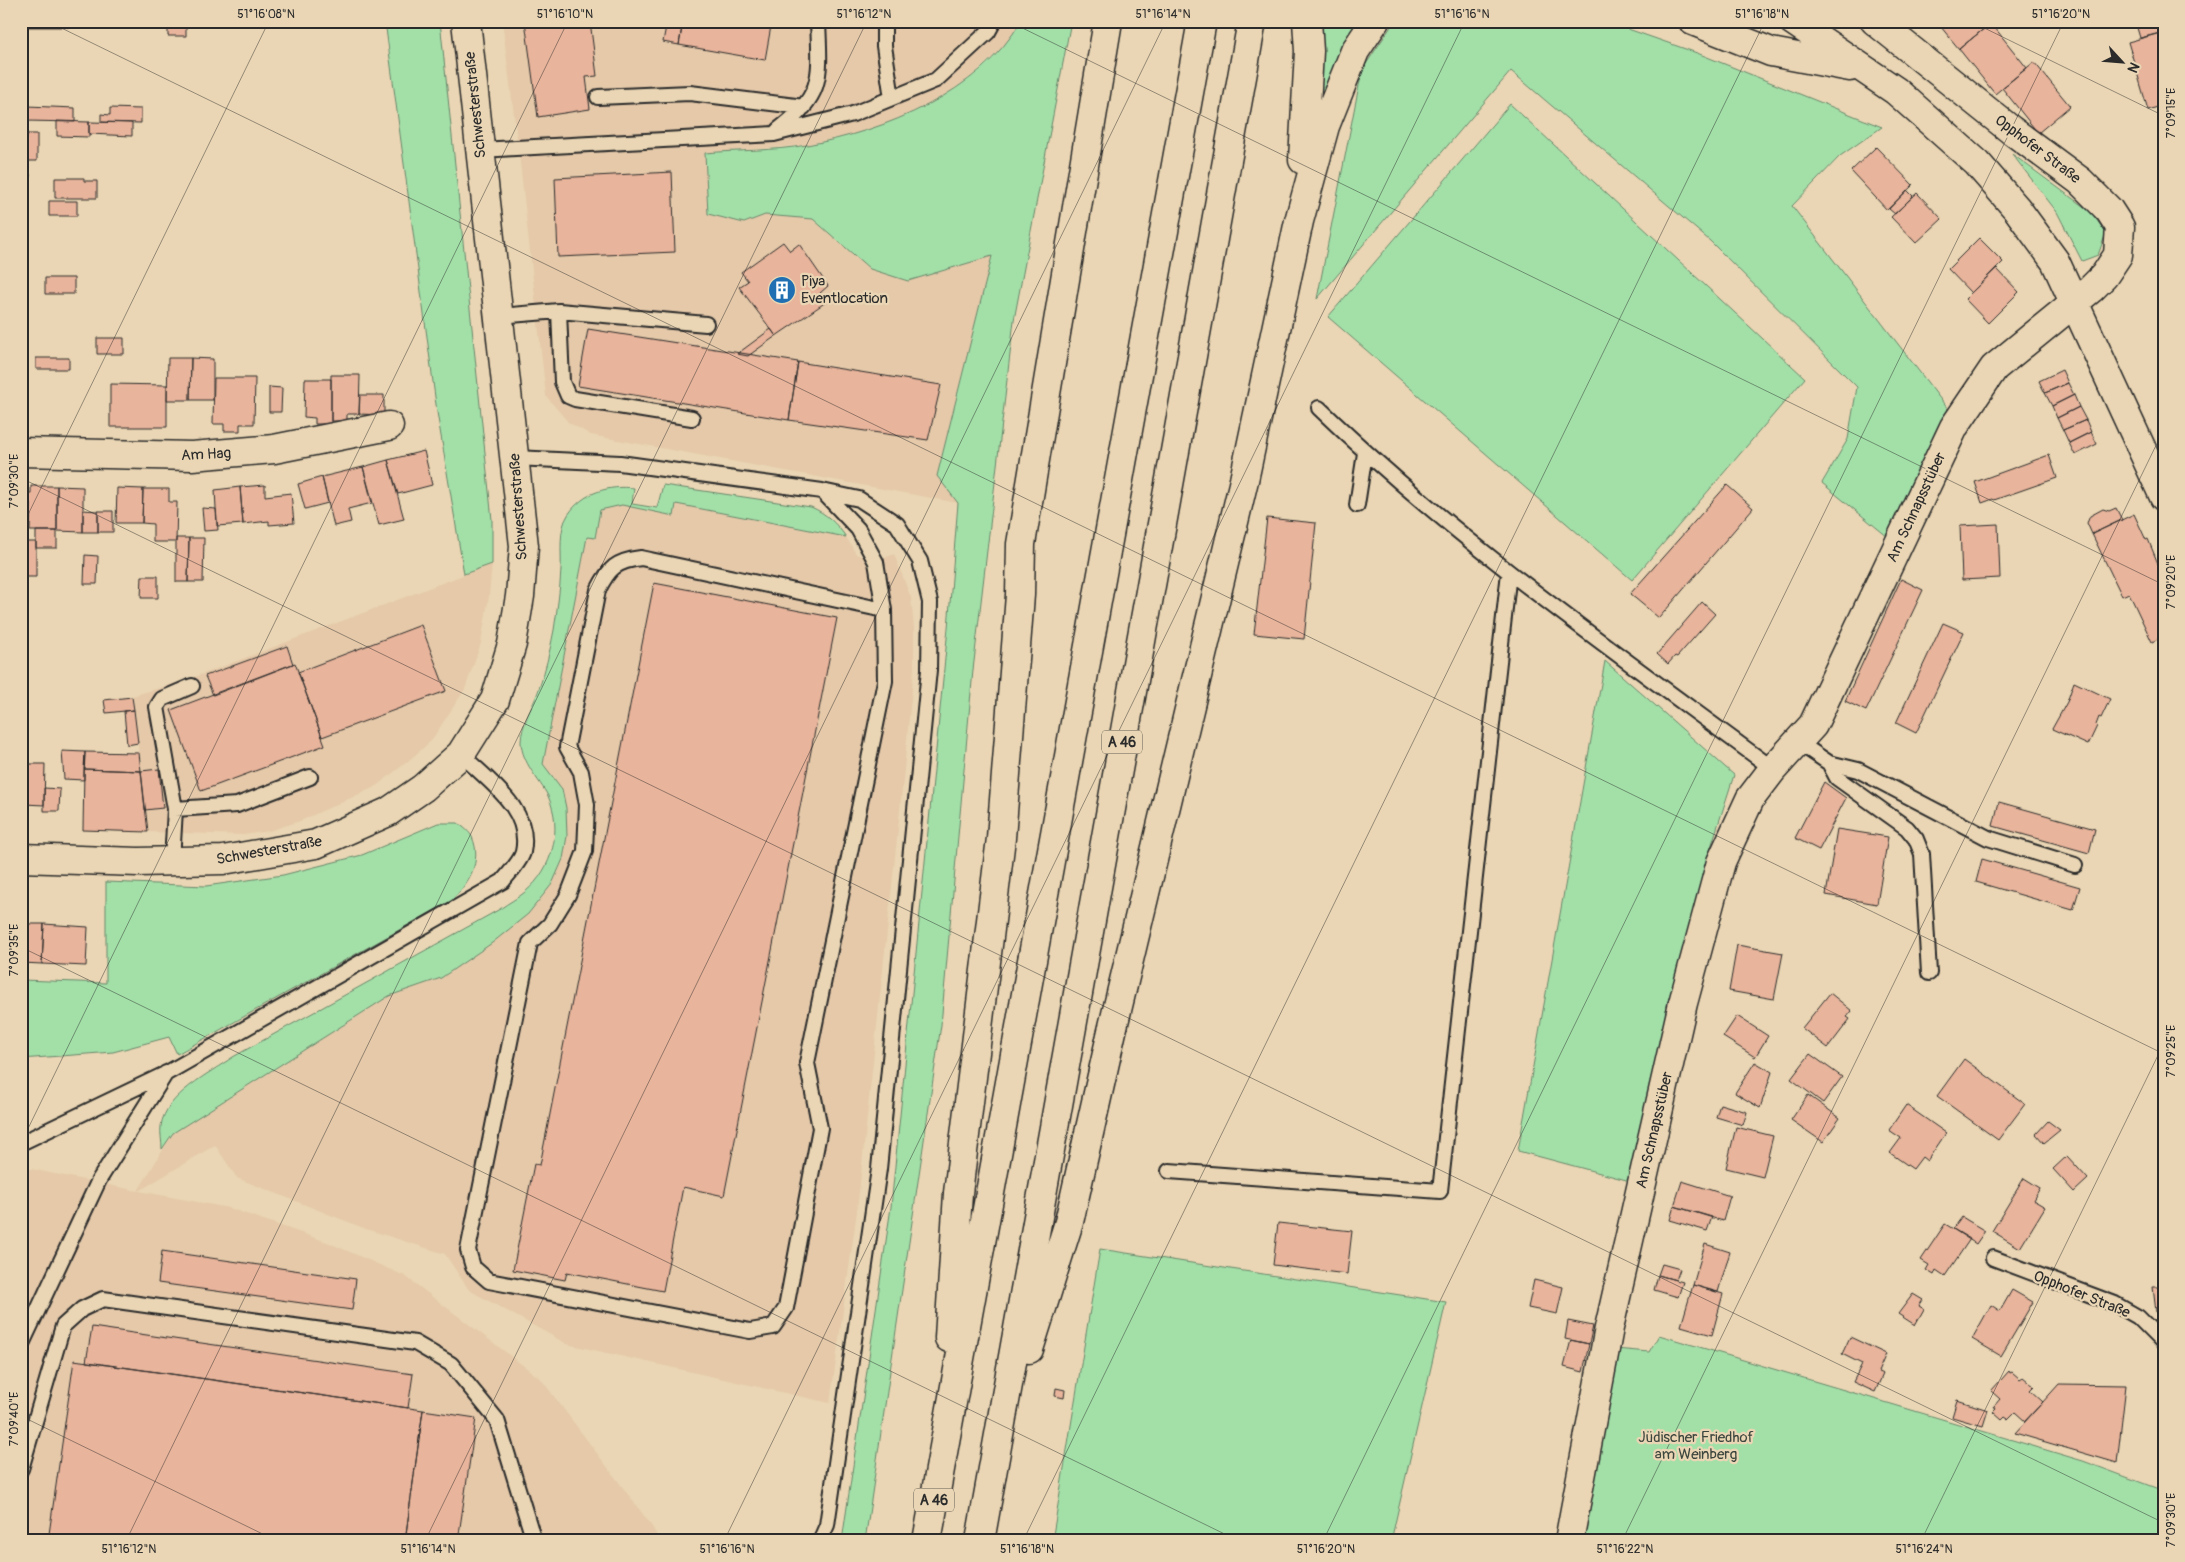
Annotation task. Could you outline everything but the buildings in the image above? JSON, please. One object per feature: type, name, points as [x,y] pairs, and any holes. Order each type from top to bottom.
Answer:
[{"type":"main road","name":"Schwesterstraße","points":[[21,858],[172,861],[223,860],[316,844],[388,812],[423,788],[461,754],[494,700],[512,644],[520,596],[524,546],[466,21]]},
{"type":"main road","points":[[941,1459],[958,1193],[1001,838],[1020,596],[1021,544],[1108,21]]},
{"type":"main road","name":"A 46","points":[[927,1541],[1202,21]]},
{"type":"main road","name":"A 46","points":[[980,1541],[1252,21]]},
{"type":"main road","points":[[1298,221],[1306,121],[1309,51],[1308,21]]},
{"type":"main road","points":[[994,1462],[1069,1222],[1112,1031],[1244,480],[1298,221],[1325,126],[1355,51],[1375,21]]},
{"type":"main road","points":[[1693,21],[1771,52],[1860,68]]},
{"type":"main road","points":[[1792,21],[1896,92],[1977,163],[2017,209],[2055,261],[2164,497]]},
{"type":"main road","name":"Opphofer Straße","points":[[1875,21],[2011,130],[2080,181],[2109,210],[2120,227],[2118,255],[2104,276],[2075,302]]},
{"type":"main road","name":"Am Schnapsstüber","points":[[1569,1541],[1598,1385],[1681,1012],[1703,922],[1725,853],[1750,799],[1773,769],[1813,725],[1954,427],[1994,368],[2075,302]]},
{"type":"main road","name":"Am Hag","points":[[21,452],[192,456],[274,449],[389,426]]},
{"type":"lane","points":[[774,134],[793,119],[814,94],[820,68],[818,21]]},
{"type":"lane","points":[[884,21],[884,46],[892,98]]},
{"type":"lane","points":[[480,150],[774,134],[853,114],[936,80],[988,32],[994,21]]},
{"type":"lane","points":[[598,97],[690,93],[804,107]]},
{"type":"lane","points":[[499,316],[559,311],[706,324]]},
{"type":"lane","points":[[559,311],[562,382],[568,396],[575,400],[692,418]]},
{"type":"lane","points":[[1319,408],[1365,453],[1509,572],[1773,769]]},
{"type":"lane","points":[[1357,505],[1365,453]]},
{"type":"lane","points":[[515,458],[620,463],[822,491],[859,499],[897,524],[920,561],[930,602],[929,670],[879,1169],[827,1525],[820,1541]]},
{"type":"lane","points":[[822,491],[858,529],[876,562],[884,610],[885,681],[807,1063],[820,1128],[786,1308],[773,1327],[750,1331],[489,1281],[473,1266],[468,1250],[530,943],[550,924],[568,895],[585,851],[587,805],[581,772],[567,746],[598,590],[607,572],[623,560],[641,558],[884,610]]},
{"type":"lane","points":[[1169,1171],[1440,1191],[1509,572]]},
{"type":"lane","points":[[172,861],[175,809],[157,707],[162,699],[192,686]]},
{"type":"lane","points":[[1798,742],[1829,763],[1858,770],[1988,838],[2075,865]]},
{"type":"lane","points":[[21,1143],[167,1072],[503,881],[523,853],[524,827],[512,804],[461,754]]},
{"type":"lane","points":[[1829,763],[1837,778],[1907,828],[1916,838],[1922,854],[1928,973]]},
{"type":"lane","points":[[175,809],[237,805],[310,777]]},
{"type":"lane","points":[[21,1346],[99,1180],[167,1072]]},
{"type":"lane","name":"Opphofer Straße","points":[[1993,1258],[2115,1304],[2138,1317],[2164,1342]]},
{"type":"lane","points":[[21,1469],[63,1326],[82,1309],[103,1299],[416,1343],[451,1364],[497,1420],[534,1541]]},
{"type":"shaded area","points":[[502,21],[1021,21],[1010,41],[964,83],[927,106],[876,129],[806,145],[705,153],[744,223],[765,215],[813,219],[870,269],[908,281],[993,255],[986,285],[958,503],[591,435],[568,422],[546,396]]},
{"type":"shaded area","points":[[676,504],[846,537],[856,554],[876,562],[894,554],[911,598],[914,628],[914,668],[899,820],[857,1211],[830,1403],[567,1344],[469,1290],[445,1254],[366,1229],[237,1178],[215,1145],[139,1191],[229,1208],[327,1242],[405,1276],[541,1379],[651,1525],[660,1541],[21,1541],[21,1167],[138,1191],[173,1133],[389,996],[441,978],[492,943],[528,914],[552,884],[563,860],[567,836],[562,789],[543,764],[587,537],[595,538],[600,509],[622,505],[673,516]]},
{"type":"shaded area","points":[[492,564],[481,643],[465,689],[431,741],[375,787],[300,821],[269,831],[244,835],[148,832],[132,696],[187,680]]},
{"type":"green space","points":[[385,21],[440,21],[492,520],[492,564],[464,574],[437,412]]},
{"type":"green space","points":[[1021,21],[1071,21],[1014,320],[973,670],[941,1025],[865,1541],[842,1541],[891,1207],[948,628],[958,503],[937,476],[992,256],[908,281],[870,269],[813,219],[765,215],[744,223],[708,214],[705,153],[807,145],[837,139],[898,119],[928,105],[956,88],[981,69],[1003,46]]},
{"type":"green space","points":[[1320,21],[1359,21],[1325,107],[1317,104]]},
{"type":"green space","points":[[1605,21],[1697,53],[1882,127],[1840,156],[1792,206],[1951,413],[1888,537],[1822,483],[1848,439],[1857,387],[1710,241],[1511,71],[1317,299],[1362,70],[1394,22]]},
{"type":"green space","points":[[1510,104],[1805,378],[1632,580],[1328,317]]},
{"type":"green space","points":[[2012,154],[2091,212],[2106,233],[2098,255],[2082,261],[2057,212]]},
{"type":"green space","points":[[663,485],[811,507],[831,519],[846,537],[676,504],[674,516],[622,505],[600,510],[595,538],[587,537],[543,764],[562,789],[566,808],[567,836],[563,859],[552,884],[528,914],[492,943],[441,978],[389,996],[173,1133],[162,1149],[161,1126],[164,1115],[179,1095],[201,1078],[233,1057],[500,909],[535,883],[543,872],[553,848],[555,822],[548,796],[524,757],[521,736],[541,684],[552,638],[559,592],[563,527],[574,507],[597,492],[615,488],[634,488],[632,504],[657,508]]},
{"type":"green space","points":[[1605,661],[1734,775],[1711,847],[1630,1181],[1518,1151]]},
{"type":"green space","points":[[438,823],[458,823],[470,833],[475,846],[475,864],[472,872],[463,887],[451,901],[177,1054],[169,1037],[113,1052],[21,1059],[21,980],[106,983],[106,882],[206,886],[283,875],[362,855]]},
{"type":"green space","points":[[1100,1249],[1446,1302],[1391,1541],[1052,1541]]},
{"type":"green space","name":"Jüdischer Friedhof am Weinberg","points":[[1659,1335],[2083,1461],[2164,1491],[2164,1541],[1584,1541],[1615,1349],[1649,1352]]},
{"type":"place","name":"Piya Eventlocation","points":[[782,290]]}]
